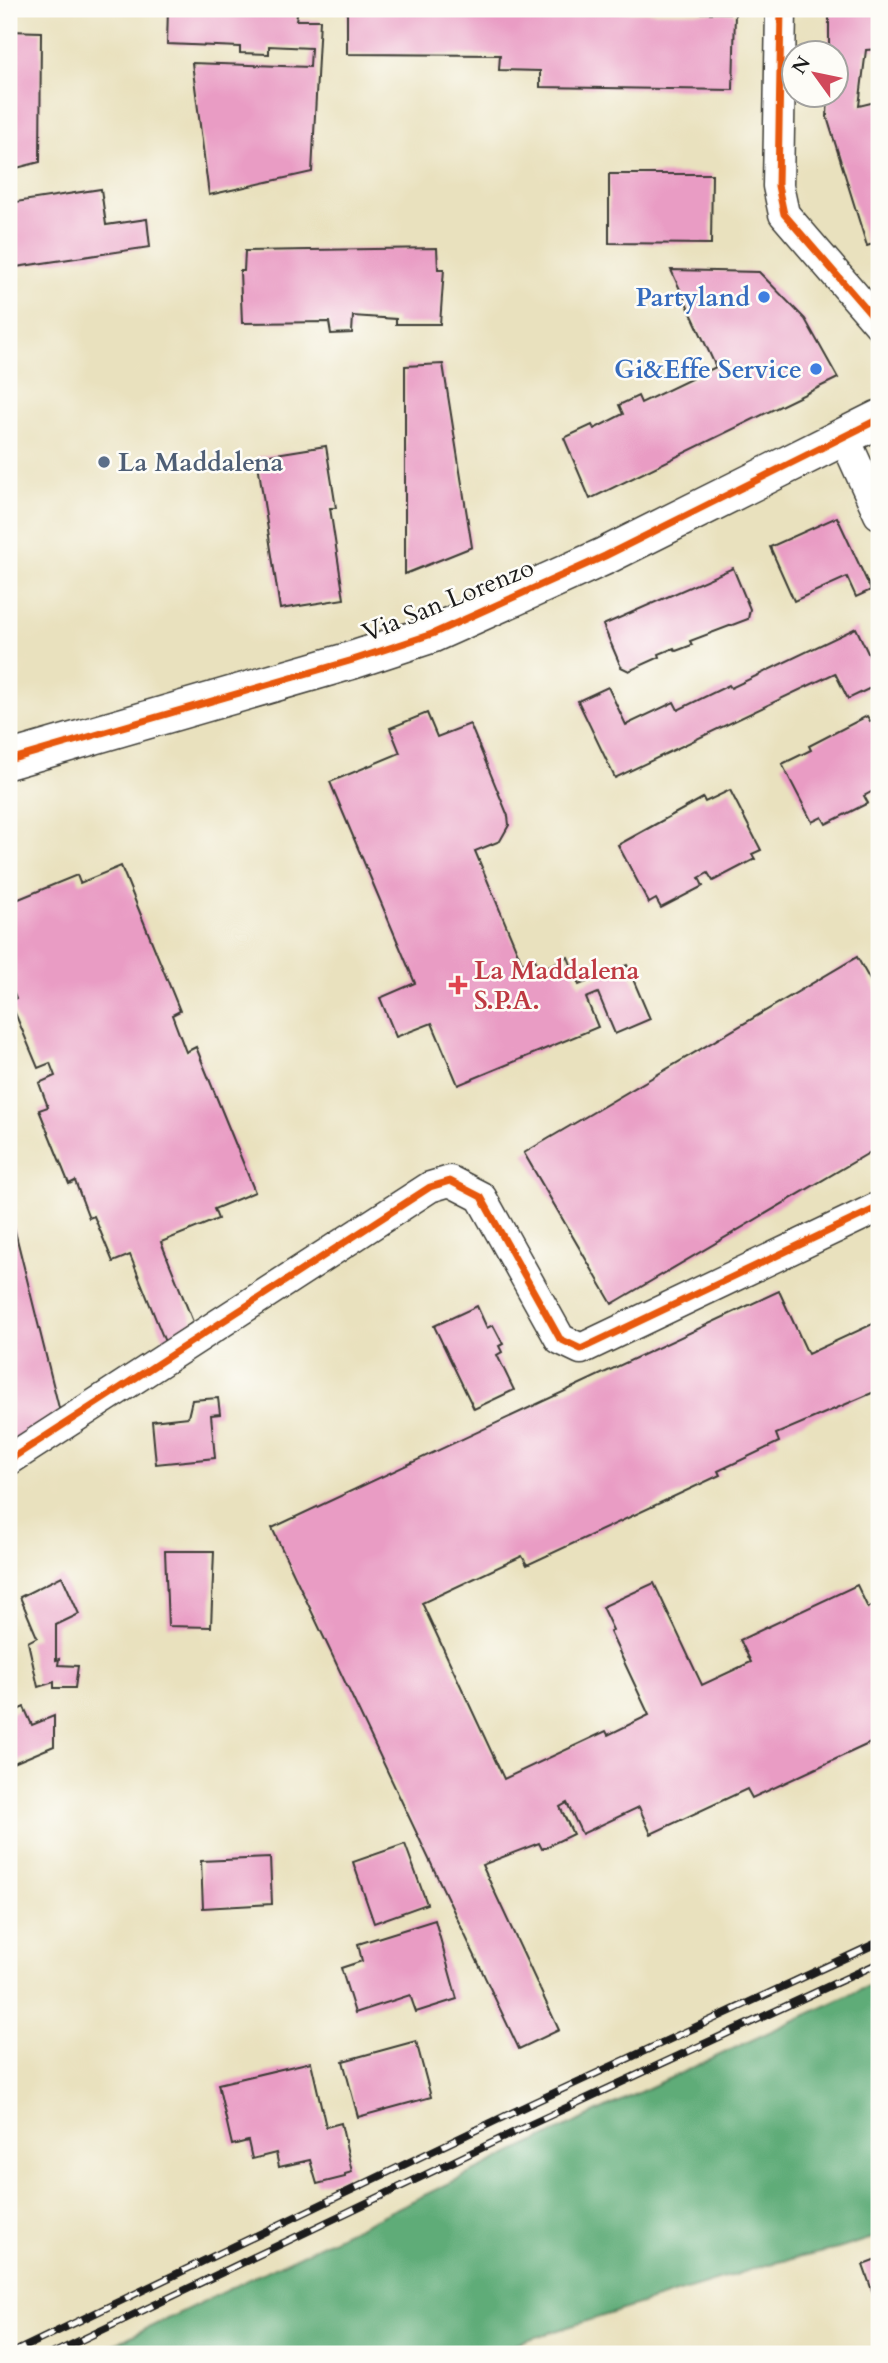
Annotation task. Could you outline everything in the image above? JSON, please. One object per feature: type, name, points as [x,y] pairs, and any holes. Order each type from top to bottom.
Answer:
[{"type":"street","points":[[782,9],[778,186],[784,214],[879,324]]},
{"type":"street","name":"Via San Lorenzo","points":[[9,760],[353,660],[432,634],[605,556],[845,439],[879,419]]},
{"type":"street","points":[[845,439],[879,514]]},
{"type":"street","points":[[9,1460],[430,1187],[450,1181],[481,1197],[560,1339],[581,1349],[879,1207]]},
{"type":"green space","points":[[879,1981],[879,2236],[838,2249],[769,2264],[482,2354],[94,2354],[612,2105]]},
{"type":"building","points":[[168,9],[298,9],[296,20],[320,20],[312,172],[209,195],[192,63],[310,67],[311,48],[269,46],[269,54],[240,53],[240,47],[167,44]]},
{"type":"building","points":[[347,9],[610,9],[610,12],[735,13],[733,90],[540,87],[540,71],[499,70],[500,55],[347,54]]},
{"type":"building","points":[[829,9],[879,9],[879,49],[866,50],[859,106],[879,101],[879,242],[867,246],[827,117],[827,108],[850,108],[850,38],[829,38]]},
{"type":"building","points":[[9,31],[41,32],[40,162],[9,170]]},
{"type":"building","points":[[609,174],[712,174],[711,244],[609,243]]},
{"type":"building","points":[[101,189],[106,225],[147,219],[150,247],[9,268],[9,203]]},
{"type":"building","points":[[437,248],[438,269],[444,269],[440,324],[396,324],[396,319],[353,316],[352,333],[331,334],[329,322],[242,323],[240,271],[244,271],[245,251]]},
{"type":"building","points":[[671,270],[759,272],[805,319],[838,378],[590,499],[564,438],[592,425],[594,429],[623,414],[619,405],[638,396],[641,403],[716,367]]},
{"type":"building","points":[[443,364],[472,547],[405,574],[405,366]]},
{"type":"building","points":[[326,446],[336,508],[330,508],[344,599],[280,609],[257,457]]},
{"type":"building","points":[[837,517],[871,590],[856,597],[847,577],[794,601],[770,547]]},
{"type":"building","points":[[733,568],[750,609],[748,619],[690,641],[692,645],[659,654],[660,657],[629,671],[621,667],[603,625]]},
{"type":"building","points":[[856,628],[879,676],[879,684],[848,699],[835,673],[615,778],[578,701],[608,687],[626,725],[674,702],[678,710],[729,685],[731,688]]},
{"type":"building","points":[[427,713],[437,737],[470,724],[508,816],[509,825],[500,841],[475,851],[522,963],[534,957],[540,970],[568,957],[579,985],[627,965],[650,1019],[615,1034],[598,993],[586,998],[598,1027],[458,1085],[432,1023],[396,1037],[380,998],[415,983],[330,782],[400,753],[390,728]]},
{"type":"building","points":[[867,716],[870,721],[879,716],[879,801],[873,791],[864,796],[868,803],[826,824],[822,817],[812,822],[782,764],[811,750],[809,746]]},
{"type":"building","points":[[730,790],[761,850],[752,854],[755,859],[713,881],[708,873],[699,878],[703,886],[661,908],[656,899],[649,903],[618,845],[703,798],[705,802]]},
{"type":"building","points":[[121,866],[180,1011],[172,1015],[186,1052],[196,1047],[255,1192],[214,1209],[218,1219],[161,1242],[193,1322],[165,1342],[130,1255],[113,1262],[94,1216],[89,1218],[75,1181],[69,1184],[39,1110],[48,1107],[39,1083],[55,1076],[50,1063],[38,1068],[10,1001],[16,998],[9,980],[9,903],[77,875],[80,883]]},
{"type":"building","points":[[857,957],[879,996],[879,1147],[612,1304],[524,1153]]},
{"type":"building","points":[[9,1207],[61,1416],[9,1448]]},
{"type":"building","points":[[779,1291],[808,1354],[879,1321],[879,1390],[776,1434],[779,1442],[718,1471],[720,1475],[527,1565],[522,1556],[422,1603],[504,1779],[606,1731],[608,1735],[649,1715],[610,1632],[613,1630],[602,1607],[654,1583],[702,1685],[751,1662],[740,1640],[857,1585],[868,1608],[879,1602],[879,1739],[752,1798],[747,1789],[651,1834],[639,1807],[582,1834],[567,1803],[560,1807],[573,1834],[542,1849],[539,1843],[482,1865],[559,2030],[519,2049],[272,1528]]},
{"type":"building","points":[[477,1306],[487,1328],[493,1325],[503,1344],[499,1346],[502,1352],[497,1355],[514,1390],[474,1409],[434,1326]]},
{"type":"building","points":[[218,1398],[220,1414],[211,1415],[215,1458],[156,1464],[152,1421],[188,1417],[192,1400]]},
{"type":"building","points":[[165,1551],[214,1551],[211,1627],[168,1626]]},
{"type":"building","points":[[62,1576],[79,1614],[56,1625],[56,1660],[59,1659],[58,1665],[78,1666],[75,1688],[54,1688],[54,1682],[38,1687],[28,1642],[37,1637],[20,1597]]},
{"type":"building","points":[[24,1707],[32,1725],[54,1716],[54,1746],[9,1765],[9,1714]]},
{"type":"building","points":[[405,1844],[427,1904],[374,1923],[353,1862]]},
{"type":"building","points":[[270,1858],[272,1904],[203,1908],[201,1861]]},
{"type":"building","points":[[435,1920],[457,1999],[416,2012],[410,1995],[355,2013],[341,1968],[362,1961],[358,1944]]},
{"type":"building","points":[[416,2041],[431,2097],[358,2117],[343,2061]]},
{"type":"building","points":[[311,2062],[326,2127],[341,2123],[352,2172],[345,2174],[345,2177],[317,2184],[310,2160],[279,2167],[276,2153],[252,2159],[248,2141],[232,2145],[218,2084]]},
{"type":"building","points":[[879,2259],[879,2298],[875,2299],[863,2265]]},
{"type":"railway","points":[[10,2354],[526,2106],[879,1942]]},
{"type":"railway","points":[[52,2354],[525,2127],[879,1963]]},
{"type":"cycle path","points":[[781,9],[778,186],[784,214],[879,324]]},
{"type":"cycle path","points":[[9,760],[353,660],[432,634],[605,556],[879,419]]},
{"type":"cycle path","points":[[9,1460],[430,1187],[450,1181],[481,1197],[560,1339],[581,1349],[879,1207]]},
{"type":"place","name":"Partyland","points":[[764,297]]},
{"type":"place","name":"Gi&Effe Service","points":[[816,369]]},
{"type":"place","name":"La Maddalena","points":[[104,462]]},
{"type":"place","name":"La Maddalena S.P.A.","points":[[458,985]]}]
